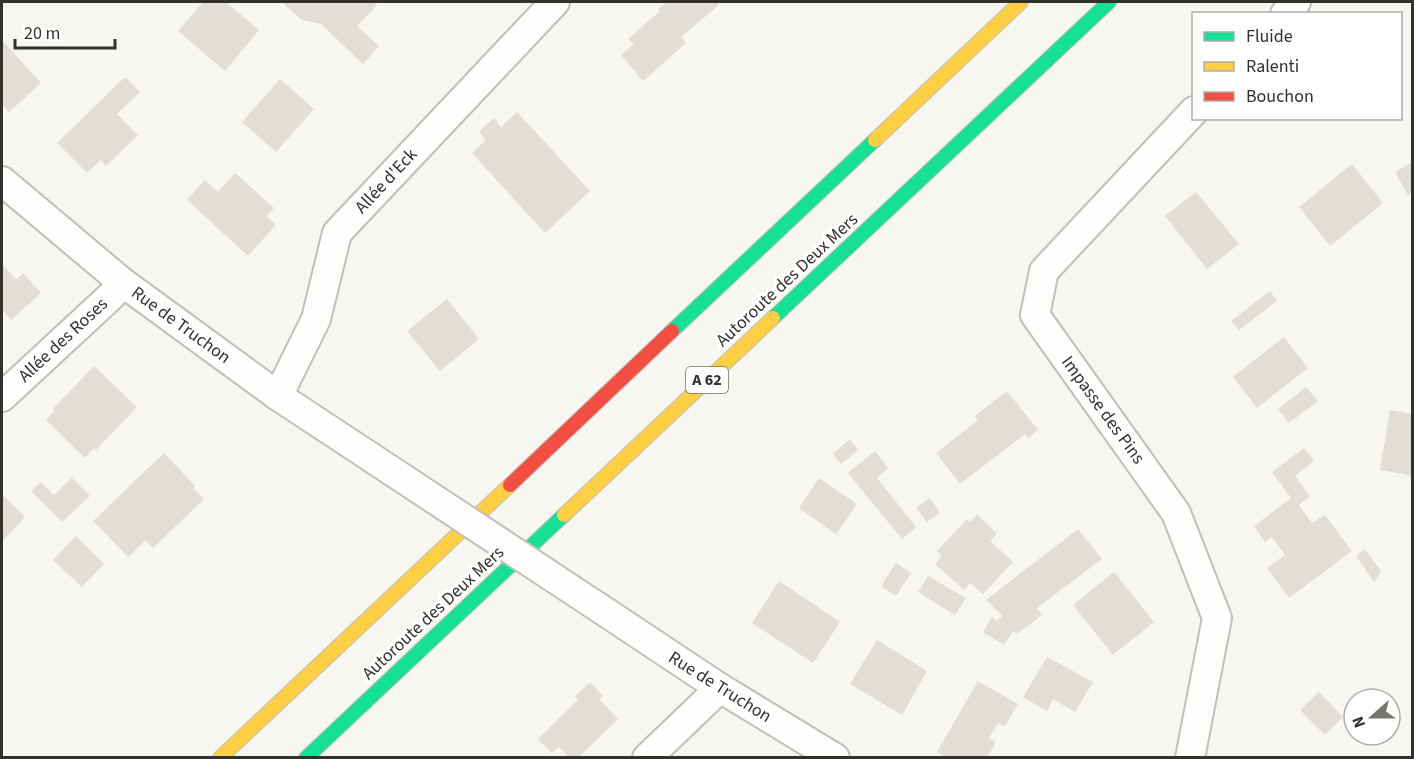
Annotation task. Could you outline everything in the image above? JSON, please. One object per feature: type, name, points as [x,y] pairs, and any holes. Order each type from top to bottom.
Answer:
[{"type":"highway","points":[[220,758],[1021,2]]},
{"type":"highway","name":"Autoroute des Deux Mers","points":[[306,758],[1109,2]]},
{"type":"street","name":"Allée d'Eck","points":[[278,396],[316,319],[337,232],[555,2]]},
{"type":"street","name":"Impasse des Pins","points":[[1190,758],[1217,618],[1176,513],[1035,315],[1044,271],[1192,113]]},
{"type":"street","name":"Rue de Truchon","points":[[2,181],[122,282],[278,396],[720,688],[835,758]]},
{"type":"street","name":"Allée des Roses","points":[[2,397],[112,295],[122,282]]},
{"type":"street","points":[[647,758],[720,688]]},
{"type":"building","points":[[203,2],[226,2],[259,30],[225,71],[178,31]]},
{"type":"building","points":[[282,2],[374,2],[377,5],[357,26],[379,46],[363,64],[321,24],[302,20]]},
{"type":"building","points":[[667,2],[717,2],[719,5],[681,37],[686,43],[643,81],[621,55],[634,44],[628,39]]},
{"type":"building","points":[[2,40],[41,83],[9,112],[2,104]]},
{"type":"building","points":[[125,77],[140,92],[117,114],[138,135],[106,166],[101,160],[87,173],[57,143]]},
{"type":"building","points":[[280,79],[314,109],[276,152],[242,122]]},
{"type":"building","points":[[517,112],[590,191],[545,233],[472,153],[486,140],[479,132],[487,124],[494,118],[501,127]]},
{"type":"building","points":[[1412,162],[1412,192],[1408,195],[1395,172]]},
{"type":"building","points":[[1352,164],[1383,203],[1330,246],[1299,207]]},
{"type":"building","points":[[235,173],[274,208],[266,216],[276,225],[248,256],[187,200],[205,180],[218,192]]},
{"type":"building","points":[[1196,192],[1239,244],[1207,269],[1165,216]]},
{"type":"building","points":[[2,264],[16,280],[23,273],[41,293],[11,320],[4,312],[2,313]]},
{"type":"building","points":[[1270,291],[1277,301],[1239,330],[1231,321]]},
{"type":"building","points":[[447,299],[479,339],[440,371],[407,331]]},
{"type":"building","points":[[1284,337],[1308,368],[1257,408],[1233,377]]},
{"type":"building","points":[[94,366],[137,407],[96,450],[94,448],[85,458],[46,420],[55,410],[53,409]]},
{"type":"building","points":[[1306,387],[1318,401],[1289,423],[1278,409]]},
{"type":"building","points":[[1007,391],[1038,430],[1028,438],[1025,434],[960,484],[936,453],[978,420],[975,416]]},
{"type":"building","points":[[1390,410],[1412,414],[1412,480],[1408,475],[1380,470]]},
{"type":"building","points":[[850,439],[858,450],[841,464],[833,454]]},
{"type":"building","points":[[1304,448],[1314,461],[1295,476],[1310,496],[1299,505],[1312,523],[1325,515],[1352,551],[1289,598],[1267,568],[1285,555],[1272,537],[1265,542],[1254,526],[1291,498],[1272,472]]},
{"type":"building","points":[[875,451],[888,468],[877,478],[916,527],[902,539],[848,473]]},
{"type":"building","points":[[164,453],[204,499],[153,548],[145,540],[128,557],[93,521]]},
{"type":"building","points":[[72,478],[90,496],[62,522],[31,491],[41,482],[54,495]]},
{"type":"building","points":[[819,478],[857,504],[836,534],[799,508]]},
{"type":"building","points":[[2,494],[25,517],[2,542]]},
{"type":"building","points":[[930,498],[940,513],[927,522],[916,508]]},
{"type":"building","points":[[977,514],[997,534],[990,541],[1013,562],[983,594],[970,583],[964,590],[935,564],[942,556],[937,551],[967,519],[970,522]]},
{"type":"building","points":[[1078,529],[1102,559],[1037,608],[1042,615],[1017,634],[1013,631],[1004,645],[983,632],[992,617],[996,621],[1003,616],[986,600]]},
{"type":"building","points":[[76,536],[104,564],[82,587],[53,560]]},
{"type":"building","points":[[1365,549],[1381,571],[1374,582],[1356,556]]},
{"type":"building","points":[[896,563],[911,573],[896,596],[881,586]]},
{"type":"building","points":[[1114,572],[1154,622],[1113,655],[1073,605]]},
{"type":"building","points":[[928,576],[966,598],[955,615],[918,592]]},
{"type":"building","points":[[779,581],[840,622],[813,663],[752,623]]},
{"type":"building","points":[[877,640],[927,671],[902,715],[850,684]]},
{"type":"building","points":[[1047,657],[1093,682],[1075,712],[1053,699],[1047,711],[1023,697]]},
{"type":"building","points":[[978,681],[1018,704],[1005,726],[998,723],[989,738],[996,742],[987,758],[947,758],[937,752]]},
{"type":"building","points":[[590,682],[603,696],[599,699],[618,719],[578,758],[569,758],[559,747],[552,753],[538,739],[578,700],[575,696]]},
{"type":"building","points":[[1319,692],[1342,718],[1325,735],[1300,710]]},
{"type":"traffic: fast","points":[[773,318],[1109,2]]},
{"type":"traffic: fast","points":[[672,331],[875,140]]},
{"type":"traffic: fast","points":[[306,758],[564,515]]},
{"type":"traffic: slow","points":[[875,140],[1021,2]]},
{"type":"traffic: slow","points":[[564,515],[773,318]]},
{"type":"traffic: slow","points":[[220,758],[510,485]]},
{"type":"traffic: jam","points":[[510,485],[672,331]]}]
